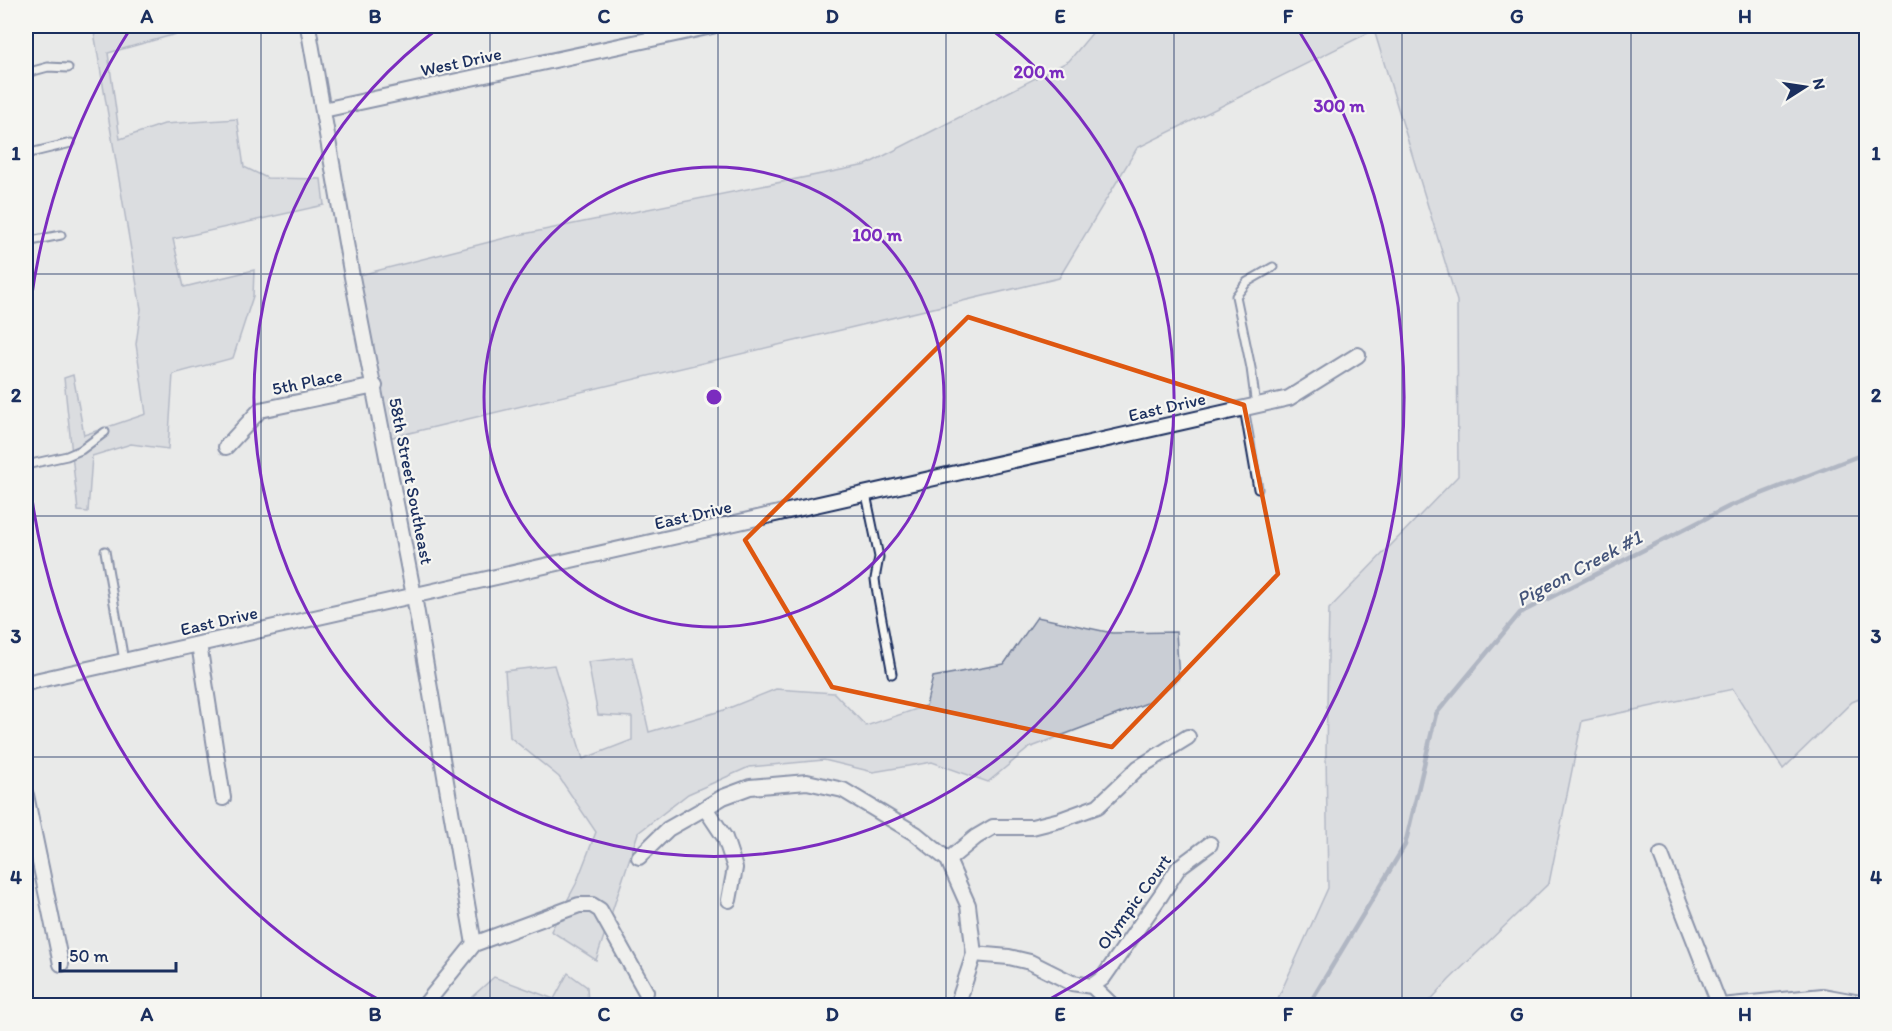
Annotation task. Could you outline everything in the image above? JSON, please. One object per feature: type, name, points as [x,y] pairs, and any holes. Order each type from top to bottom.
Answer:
[{"type":"street","name":"58th Street Southeast","points":[[308,26],[352,277],[414,596],[474,944]]},
{"type":"street","name":"West Drive","points":[[323,110],[712,26]]},
{"type":"street","name":"East Drive","points":[[26,683],[1288,398],[1358,355]]},
{"type":"street","name":"5th Place","points":[[226,447],[260,410],[375,386]]},
{"type":"street","points":[[199,644],[223,798]]},
{"type":"street","points":[[948,861],[976,837],[993,827],[1032,827],[1060,820],[1098,806],[1138,768],[1188,736]]},
{"type":"street","points":[[639,857],[668,829],[723,797],[750,787],[807,782],[843,790],[916,834],[948,861],[969,905],[974,954],[957,1005]]},
{"type":"street","points":[[26,795],[32,850],[61,964]]},
{"type":"street","points":[[705,808],[725,838],[735,868],[729,900]]},
{"type":"street","name":"Olympic Court","points":[[1092,986],[1102,978],[1179,867],[1210,844]]},
{"type":"street","points":[[1661,855],[1721,1005],[1823,996],[1866,1004]]},
{"type":"street","points":[[424,1005],[474,944],[579,905],[592,905],[600,910],[646,992]]},
{"type":"street","points":[[974,954],[1008,957],[1030,962],[1072,983],[1092,986],[1113,1005]]},
{"type":"lane","points":[[26,73],[48,67],[68,68]]},
{"type":"lane","points":[[26,154],[71,143]]},
{"type":"lane","points":[[26,242],[61,234]]},
{"type":"lane","points":[[1258,489],[1250,407],[1251,368],[1236,296],[1247,282],[1273,267]]},
{"type":"lane","points":[[26,465],[67,456],[81,450],[105,432]]},
{"type":"lane","points":[[866,494],[879,557],[875,579],[892,674]]},
{"type":"lane","points":[[105,551],[124,661]]},
{"type":"highlighted area","points":[[968,317],[1244,405],[1278,574],[1112,747],[832,687],[745,540]]},
{"type":"shaded area","points":[[93,26],[142,29],[155,26],[205,26],[108,53],[120,139],[164,124],[237,119],[244,167],[267,178],[321,179],[324,205],[173,239],[184,287],[254,270],[253,296],[233,358],[173,374],[168,449],[131,444],[92,456],[88,512],[78,511],[64,378],[73,375],[84,435],[146,414],[136,344],[141,309]]},
{"type":"shaded area","points":[[1098,26],[1866,26],[1866,696],[1852,702],[1783,769],[1733,689],[1582,721],[1549,883],[1426,1005],[1275,1005],[1328,888],[1326,753],[1329,609],[1458,476],[1457,301],[1374,30],[1137,148],[1059,278],[384,439],[352,277],[509,237],[866,165],[1069,61]]},
{"type":"shaded area","points":[[1037,617],[1112,633],[1176,632],[1179,680],[1147,703],[1029,748],[988,782],[932,762],[873,772],[824,760],[749,767],[688,794],[638,833],[596,960],[551,931],[576,884],[596,832],[559,777],[510,737],[505,671],[554,665],[583,759],[632,740],[632,717],[598,715],[588,662],[632,657],[649,732],[724,710],[776,689],[834,693],[866,726],[926,706],[933,677],[1004,664]]},
{"type":"shaded area","points":[[568,973],[587,987],[588,1005],[463,1005],[494,977],[554,999]]},
{"type":"waterway","name":"Pigeon Creek #1","points":[[1308,1006],[1405,845],[1436,714],[1520,613],[1730,506],[1866,453]]}]
